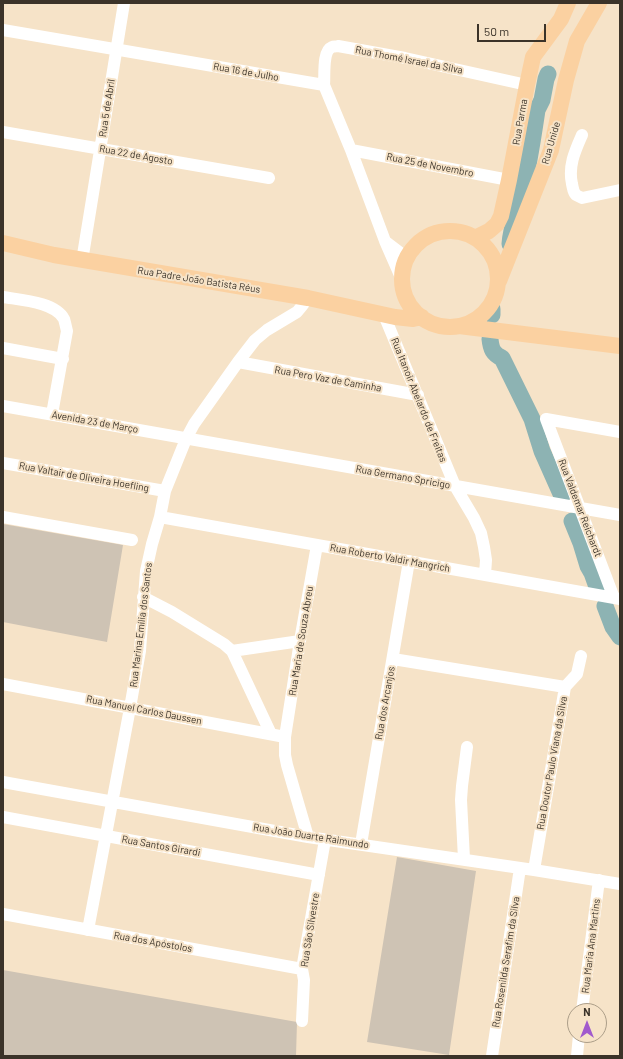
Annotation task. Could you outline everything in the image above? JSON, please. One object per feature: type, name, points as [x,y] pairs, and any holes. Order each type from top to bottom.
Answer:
[{"type":"main road","name":"Rua Parma","points":[[475,238],[489,231],[497,224],[501,216],[533,57],[557,24],[568,3]]},
{"type":"main road","points":[[573,3],[584,9],[597,6]]},
{"type":"main road","name":"Rua Unide","points":[[498,283],[551,150],[566,80],[577,41],[597,6]]},
{"type":"main road","points":[[557,24],[564,25],[574,32],[577,41]]},
{"type":"main road","points":[[446,231],[456,231],[475,238],[488,250],[496,265],[498,283],[494,298],[485,311],[473,320],[458,325],[447,326],[437,324],[422,317],[415,310],[409,302],[403,282],[407,258],[411,251],[423,239],[446,231]]},
{"type":"main road","name":"Rua Padre João Batista Réus","points":[[3,243],[54,256],[308,298],[390,316],[413,319],[422,317]]},
{"type":"main road","points":[[390,316],[405,309],[409,302]]},
{"type":"main road","points":[[485,311],[502,332]]},
{"type":"main road","points":[[458,325],[502,332],[620,346]]},
{"type":"street","name":"Rua 5 de Abril","points":[[82,261],[124,3]]},
{"type":"street","name":"Rua 16 de Julho","points":[[3,30],[324,85]]},
{"type":"street","name":"Rua Thomé Israel da Silva","points":[[324,85],[325,55],[331,47],[338,46],[405,58],[527,85]]},
{"type":"street","points":[[324,85],[351,150],[385,241],[403,282]]},
{"type":"street","name":"Rua 22 de Agosto","points":[[3,132],[269,178]]},
{"type":"street","points":[[582,135],[572,159],[570,176],[573,191],[576,195],[582,198],[620,190]]},
{"type":"street","name":"Rua 25 de Novembro","points":[[351,150],[509,180]]},
{"type":"street","points":[[385,241],[407,258]]},
{"type":"street","points":[[3,297],[46,305],[57,311],[64,318],[67,331],[52,414]]},
{"type":"street","name":"Rua Marina Emília dos Santos","points":[[88,930],[140,651],[146,572],[165,491],[186,438],[194,424],[238,362],[255,340],[267,330],[297,312],[308,298]]},
{"type":"street","name":"Rua Itanoir Abelardo de Freitas","points":[[390,316],[418,395],[455,486],[481,533],[486,560],[485,575]]},
{"type":"street","points":[[3,348],[63,359]]},
{"type":"street","name":"Rua Pero Vaz de Caminha","points":[[238,362],[418,395]]},
{"type":"street","name":"Avenida 23 de Março","points":[[3,406],[186,438]]},
{"type":"street","name":"Rua Valdemar Reichardt","points":[[617,598],[580,508],[546,419],[620,432]]},
{"type":"street","name":"Rua Germano Spricigo","points":[[186,438],[620,515]]},
{"type":"street","name":"Rua Valtair de Oliveira Hoefling","points":[[3,463],[165,491]]},
{"type":"street","points":[[3,517],[132,540]]},
{"type":"street","name":"Rua Roberto Valdir Mangrich","points":[[160,517],[617,598]]},
{"type":"street","name":"Rua Maria de Souza Abreu","points":[[308,837],[285,755],[286,737],[300,640],[317,545]]},
{"type":"street","name":"Rua dos Arcanjos","points":[[361,844],[409,561]]},
{"type":"street","points":[[144,597],[178,615],[224,644],[232,651],[272,734]]},
{"type":"street","points":[[232,651],[300,640]]},
{"type":"street","points":[[565,687],[577,674],[581,656]]},
{"type":"street","name":"Rua Doutor Paulo Viana da Silva","points":[[393,658],[565,687],[534,870]]},
{"type":"street","name":"Rua Manuel Carlos Daussen","points":[[3,684],[286,737]]},
{"type":"street","points":[[464,859],[461,793],[467,747]]},
{"type":"street","name":"Rua João Duarte Raimundo","points":[[3,782],[325,840],[464,859],[620,884]]},
{"type":"street","name":"Rua Santos Girardi","points":[[3,817],[319,875]]},
{"type":"street","name":"Rua São Silvestre","points":[[302,1021],[304,980],[302,969],[325,840]]},
{"type":"street","name":"Rua Rosenilda Serafim da Silva","points":[[492,1056],[520,868]]},
{"type":"street","name":"Rua Maria Ana Martins","points":[[583,1003],[599,880]]},
{"type":"street","name":"Rua dos Apóstolos","points":[[3,914],[302,969]]},
{"type":"street","points":[[577,1056],[578,1043]]},
{"type":"shaded area","points":[[3,524],[123,545],[107,642],[3,622]]},
{"type":"shaded area","points":[[397,857],[476,871],[449,1055],[367,1042]]},
{"type":"shaded area","points":[[3,970],[297,1022],[296,1056],[3,1056]]},
{"type":"waterway","points":[[510,244],[513,225],[527,172],[537,110],[542,100],[548,74]]},
{"type":"waterway","points":[[492,309],[492,315]]},
{"type":"waterway","points":[[490,339],[493,351],[496,355],[502,358],[532,419],[542,451],[562,496]]},
{"type":"waterway","points":[[572,521],[597,587]]},
{"type":"waterway","points":[[605,606],[613,627],[620,637]]}]
